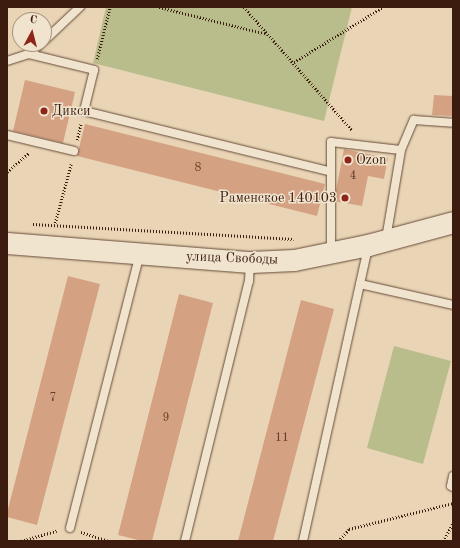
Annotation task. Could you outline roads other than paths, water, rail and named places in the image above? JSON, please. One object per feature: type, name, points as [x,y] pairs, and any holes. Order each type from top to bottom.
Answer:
[{"type":"street","name":"улица Свободы","points":[[7,243],[250,262],[294,260],[331,253],[453,222]]},
{"type":"lane","points":[[52,33],[80,7]]},
{"type":"lane","points":[[7,61],[31,52]]},
{"type":"lane","points":[[29,54],[94,70],[84,111],[329,171]]},
{"type":"lane","points":[[303,541],[360,284],[377,242],[400,150],[414,120],[453,123]]},
{"type":"lane","points":[[7,135],[74,151]]},
{"type":"lane","points":[[331,253],[329,171],[331,142],[400,150]]},
{"type":"lane","points":[[70,528],[140,253]]},
{"type":"lane","points":[[185,541],[249,281],[250,262]]},
{"type":"lane","points":[[360,284],[453,305]]},
{"type":"lane","points":[[453,476],[451,486],[453,487]]},
{"type":"place","name":"Дикси","points":[[44,111]]},
{"type":"place","name":"Ozon","points":[[348,160]]},
{"type":"place","name":"Раменское 140103","points":[[345,198]]}]
